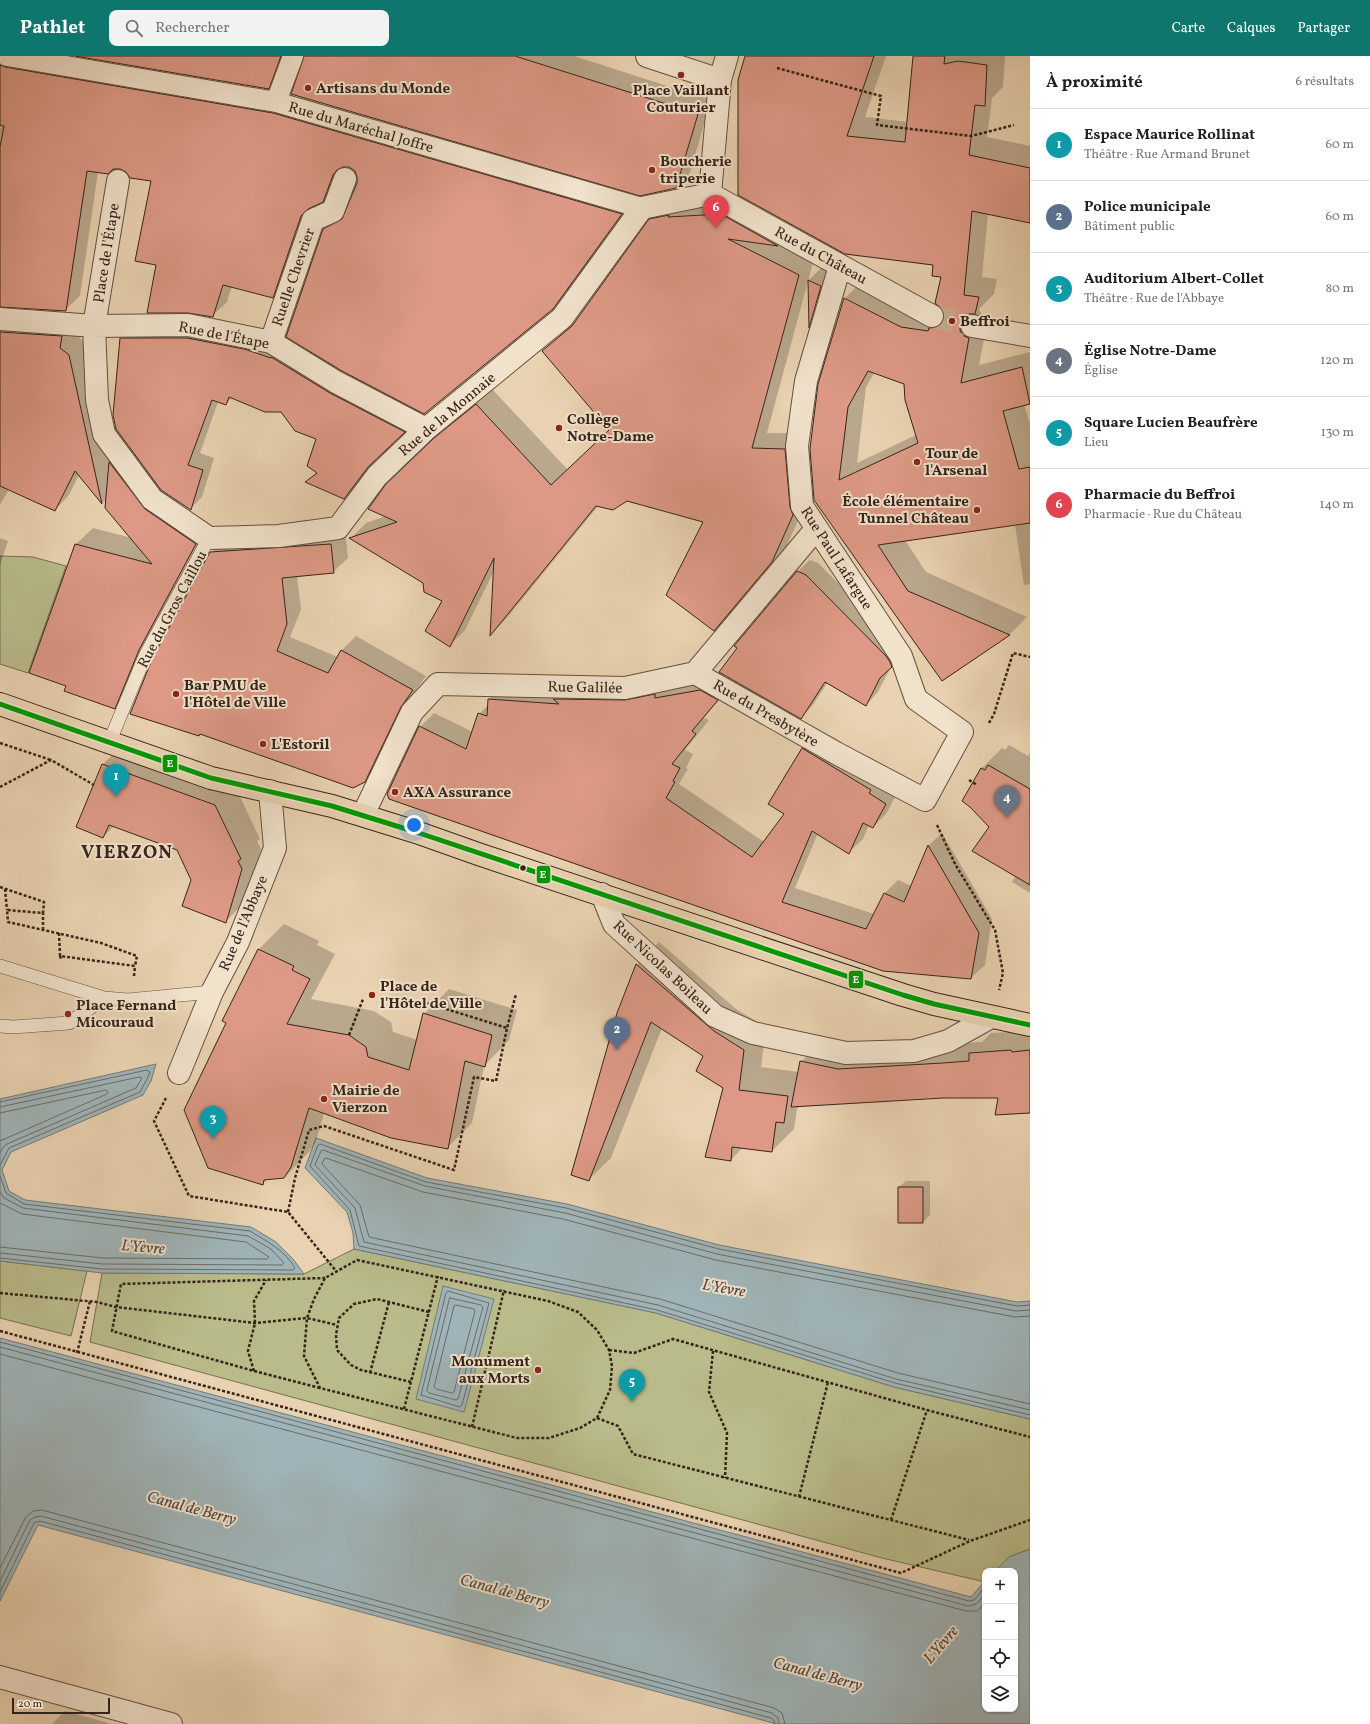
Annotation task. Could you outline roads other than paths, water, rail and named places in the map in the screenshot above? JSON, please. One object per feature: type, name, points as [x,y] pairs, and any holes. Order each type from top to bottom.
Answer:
[{"type":"main road","points":[[0,704],[211,778],[270,791],[363,815],[903,995],[1030,1026]]},
{"type":"street","name":"Rue du Maréchal Joffre","points":[[7,56],[276,102],[642,208],[710,194]]},
{"type":"street","points":[[276,102],[293,56]]},
{"type":"street","points":[[647,56],[700,64],[720,80]]},
{"type":"street","points":[[710,194],[720,80],[727,56]]},
{"type":"street","name":"Ruelle Chevrier","points":[[271,342],[313,220],[333,211],[345,179]]},
{"type":"street","name":"Place de l'Étape","points":[[94,326],[118,181]]},
{"type":"street","name":"Rue du Château","points":[[710,194],[932,316]]},
{"type":"street","name":"Rue de la Monnaie","points":[[209,538],[279,536],[338,528],[377,476],[426,429],[562,318],[642,208]]},
{"type":"street","name":"Rue Paul Lafargue","points":[[836,753],[925,800],[962,732],[916,699],[901,656],[802,506],[797,446],[806,381],[840,266]]},
{"type":"street","name":"Rue de l'Étape","points":[[0,319],[94,326],[188,325],[271,342],[336,382],[426,429]]},
{"type":"street","name":"Rue du Gros Caillou","points":[[94,326],[97,400],[104,434],[152,499],[209,538]]},
{"type":"street","points":[[972,326],[1030,336]]},
{"type":"street","points":[[695,673],[816,529]]},
{"type":"street","name":"Rue du Presbytère","points":[[695,673],[836,753]]},
{"type":"street","name":"Rue Galilée","points":[[363,815],[412,712],[438,684],[625,688],[695,673]]},
{"type":"street","name":"Rue de l'Abbaye","points":[[179,1072],[212,992],[238,942],[274,848],[270,791]]},
{"type":"street","name":"Rue Nicolas Boileau","points":[[602,894],[614,924],[715,1016],[753,1033],[846,1053],[914,1051],[948,1041],[991,1017]]},
{"type":"street","points":[[0,1677],[171,1724]]},
{"type":"lane","name":"Rue du Gros Caillou","points":[[109,743],[146,654],[209,538]]},
{"type":"lane","points":[[0,966],[104,998],[128,1000],[212,992]]},
{"type":"lane","points":[[0,1026],[14,1027],[69,1023],[104,998]]},
{"type":"water","name":"L'Yèvre","points":[[156,1064],[151,1081],[143,1095],[11,1152],[2,1170],[9,1191],[25,1200],[251,1227],[276,1242],[293,1259],[304,1274],[102,1273],[0,1261],[0,1099]]},
{"type":"water","name":"L'Yèvre","points":[[316,1138],[427,1178],[567,1204],[719,1245],[1017,1302],[1030,1301],[1030,1419],[894,1387],[656,1313],[354,1249],[353,1233],[347,1212],[305,1168]]},
{"type":"water","points":[[443,1286],[494,1299],[464,1412],[416,1399]]},
{"type":"water","points":[[0,1338],[971,1597],[982,1584],[982,1712],[1018,1712],[1018,1568],[998,1568],[1009,1557],[1030,1549],[1030,1724],[777,1724],[38,1525],[0,1601]]},
{"type":"tunnel","points":[[932,316],[972,326]]},
{"type":"place","name":"Place Vaillant Couturier","points":[[681,75]]},
{"type":"place","name":"Artisans du Monde","points":[[308,88]]},
{"type":"place","name":"Boucherie triperie","points":[[652,170]]},
{"type":"place","name":"Pharmacie du Beffroi","points":[[716,228]]},
{"type":"place","name":"Beffroi","points":[[952,321]]},
{"type":"place","name":"Collège Notre-Dame","points":[[559,428]]},
{"type":"place","name":"Tour de l'Arsenal","points":[[917,462]]},
{"type":"place","name":"École élémentaire Tunnel Château","points":[[977,510]]},
{"type":"place","name":"Bar PMU de l'Hôtel de Ville","points":[[176,694]]},
{"type":"place","name":"L'Estoril","points":[[263,744]]},
{"type":"place","name":"AXA Assurance","points":[[395,792]]},
{"type":"place","name":"Espace Maurice Rollinat","points":[[116,797]]},
{"type":"place","name":"Église Notre-Dame","points":[[1007,818]]},
{"type":"place","name":"Place de l'Hôtel de Ville","points":[[372,995]]},
{"type":"place","name":"Place Fernand Micouraud","points":[[68,1014]]},
{"type":"place","name":"Police municipale","points":[[617,1050]]},
{"type":"place","name":"Mairie de Vierzon","points":[[324,1099]]},
{"type":"place","name":"Auditorium Albert-Collet","points":[[213,1139]]},
{"type":"place","name":"Monument aux Morts","points":[[538,1370]]},
{"type":"place","name":"Square Lucien Beaufrère","points":[[632,1402]]},
{"type":"district","name":"VIERZON","points":[[127,851]]},
{"type":"water label","name":"Canal de Berry","points":[[192,1507]]},
{"type":"water label","name":"Canal de Berry","points":[[505,1590]]},
{"type":"water label","name":"Canal de Berry","points":[[818,1673]]}]
